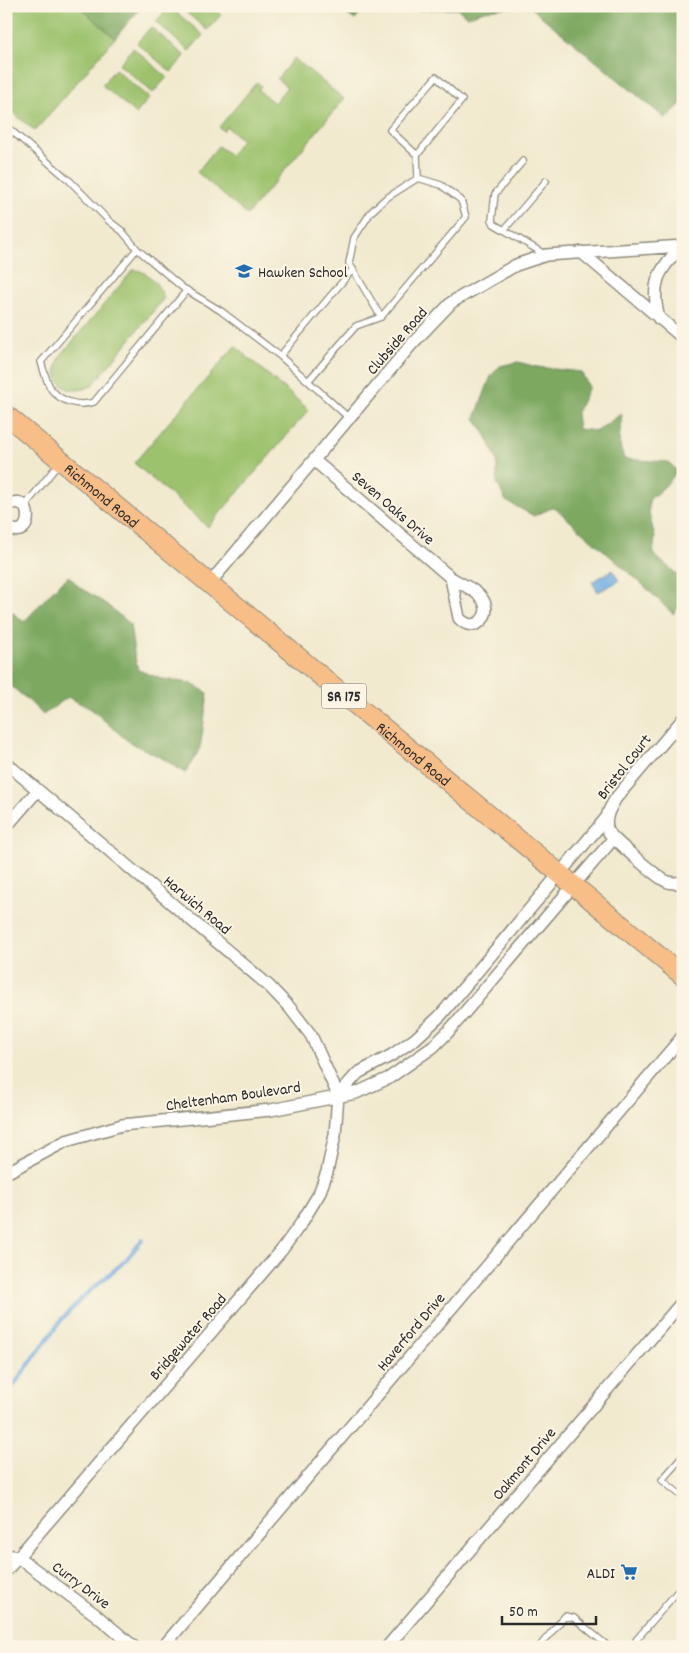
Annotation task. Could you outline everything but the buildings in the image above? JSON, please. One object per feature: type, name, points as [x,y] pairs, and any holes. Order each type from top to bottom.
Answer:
[{"type":"main road","name":"Richmond Road","points":[[6,414],[683,976]]},
{"type":"street","name":"Clubside Road","points":[[209,584],[315,461],[411,345],[452,302],[516,265],[546,255],[683,246]]},
{"type":"street","points":[[659,319],[654,292],[656,281],[666,262],[683,246]]},
{"type":"street","points":[[581,252],[683,338]]},
{"type":"street","name":"Seven Oaks Drive","points":[[315,461],[451,578]]},
{"type":"street","points":[[6,507],[17,504],[24,507],[28,515],[26,525],[17,530],[6,526]]},
{"type":"street","name":"Bristol Court","points":[[614,838],[607,828],[609,809],[616,798],[683,719]]},
{"type":"street","name":"Harwich Road","points":[[6,763],[274,991],[311,1035],[338,1096]]},
{"type":"street","points":[[6,827],[38,790]]},
{"type":"street","points":[[567,880],[607,817]]},
{"type":"street","points":[[338,1096],[358,1073],[392,1055],[440,1016],[567,880],[614,838],[663,880],[676,884],[683,882]]},
{"type":"street","name":"Cheltenham Boulevard","points":[[6,1173],[66,1141],[122,1125],[271,1110],[356,1093],[389,1078],[433,1047],[448,1032],[567,880]]},
{"type":"street","name":"Haverford Drive","points":[[163,1647],[683,1036]]},
{"type":"street","name":"Bridgewater Road","points":[[6,1572],[281,1251],[302,1222],[319,1194],[327,1172],[335,1135],[338,1096]]},
{"type":"street","name":"Oakmont Drive","points":[[387,1647],[683,1301]]},
{"type":"street","name":"Curry Drive","points":[[6,1555],[18,1557],[96,1615],[134,1647]]},
{"type":"lane","points":[[416,155],[462,100],[436,77],[390,130],[416,155],[418,178]]},
{"type":"lane","points":[[6,126],[70,181],[109,221],[122,231],[137,250],[187,290],[215,306],[280,356],[350,419]]},
{"type":"lane","points":[[523,161],[495,194],[492,220],[494,224],[546,255]]},
{"type":"lane","points":[[308,381],[356,326],[381,317],[466,217],[461,200],[441,185],[418,178],[385,199],[371,212],[354,238],[349,263],[381,317]]},
{"type":"lane","points":[[504,230],[546,181]]},
{"type":"lane","points":[[137,250],[41,362],[51,389],[58,396],[75,404],[85,405],[94,402],[187,290]]},
{"type":"lane","points":[[280,356],[353,270]]},
{"type":"lane","points":[[24,507],[61,461]]},
{"type":"lane","points":[[683,1456],[662,1480],[683,1497]]},
{"type":"lane","points":[[636,1647],[636,1640],[683,1585]]},
{"type":"lane","points":[[539,1647],[566,1616],[574,1618],[609,1647]]},
{"type":"green space","points":[[6,6],[79,6],[115,38],[35,131],[6,107]]},
{"type":"green space","points":[[79,6],[142,6],[115,38]]},
{"type":"green space","points":[[169,6],[203,35],[189,51],[156,22]]},
{"type":"green space","points":[[179,6],[211,6],[221,15],[207,30]]},
{"type":"green space","points":[[345,6],[683,6],[683,102],[666,119],[530,7],[498,9],[467,17],[458,9],[358,12],[355,20],[348,15],[351,11]]},
{"type":"green space","points":[[151,27],[185,56],[171,72],[137,43]]},
{"type":"green space","points":[[133,48],[167,77],[153,93],[119,64]]},
{"type":"green space","points":[[294,58],[344,99],[247,215],[197,172],[218,146],[230,155],[242,140],[227,127],[223,131],[219,127],[257,82],[261,86],[258,90],[274,103],[287,87],[277,79]]},
{"type":"green space","points":[[115,69],[149,98],[136,114],[102,85]]},
{"type":"green space","points":[[133,270],[138,270],[148,275],[159,288],[164,298],[92,386],[74,390],[61,385],[56,372],[61,355]]},
{"type":"green space","points":[[235,346],[309,410],[208,527],[134,463]]},
{"type":"green space","points":[[518,362],[537,367],[581,372],[589,387],[576,414],[578,429],[597,431],[622,413],[619,442],[624,459],[668,462],[678,471],[649,500],[649,513],[655,538],[653,554],[680,577],[683,576],[683,602],[673,614],[643,585],[554,507],[534,516],[506,501],[497,483],[497,461],[487,437],[475,418],[491,376],[500,366]]},
{"type":"green space","points":[[69,576],[78,586],[106,604],[130,624],[138,670],[162,679],[190,683],[208,693],[200,749],[185,773],[162,758],[129,742],[91,709],[68,697],[43,715],[6,682],[6,607],[24,622],[56,587]]},
{"type":"water","points":[[613,570],[619,581],[598,592],[592,582]]},
{"type":"waterway","points":[[6,1396],[62,1319],[84,1296],[125,1261],[143,1239]]},
{"type":"place","name":"Hawken School","points":[[244,271]]},
{"type":"place","name":"ALDI","points":[[629,1572]]}]
